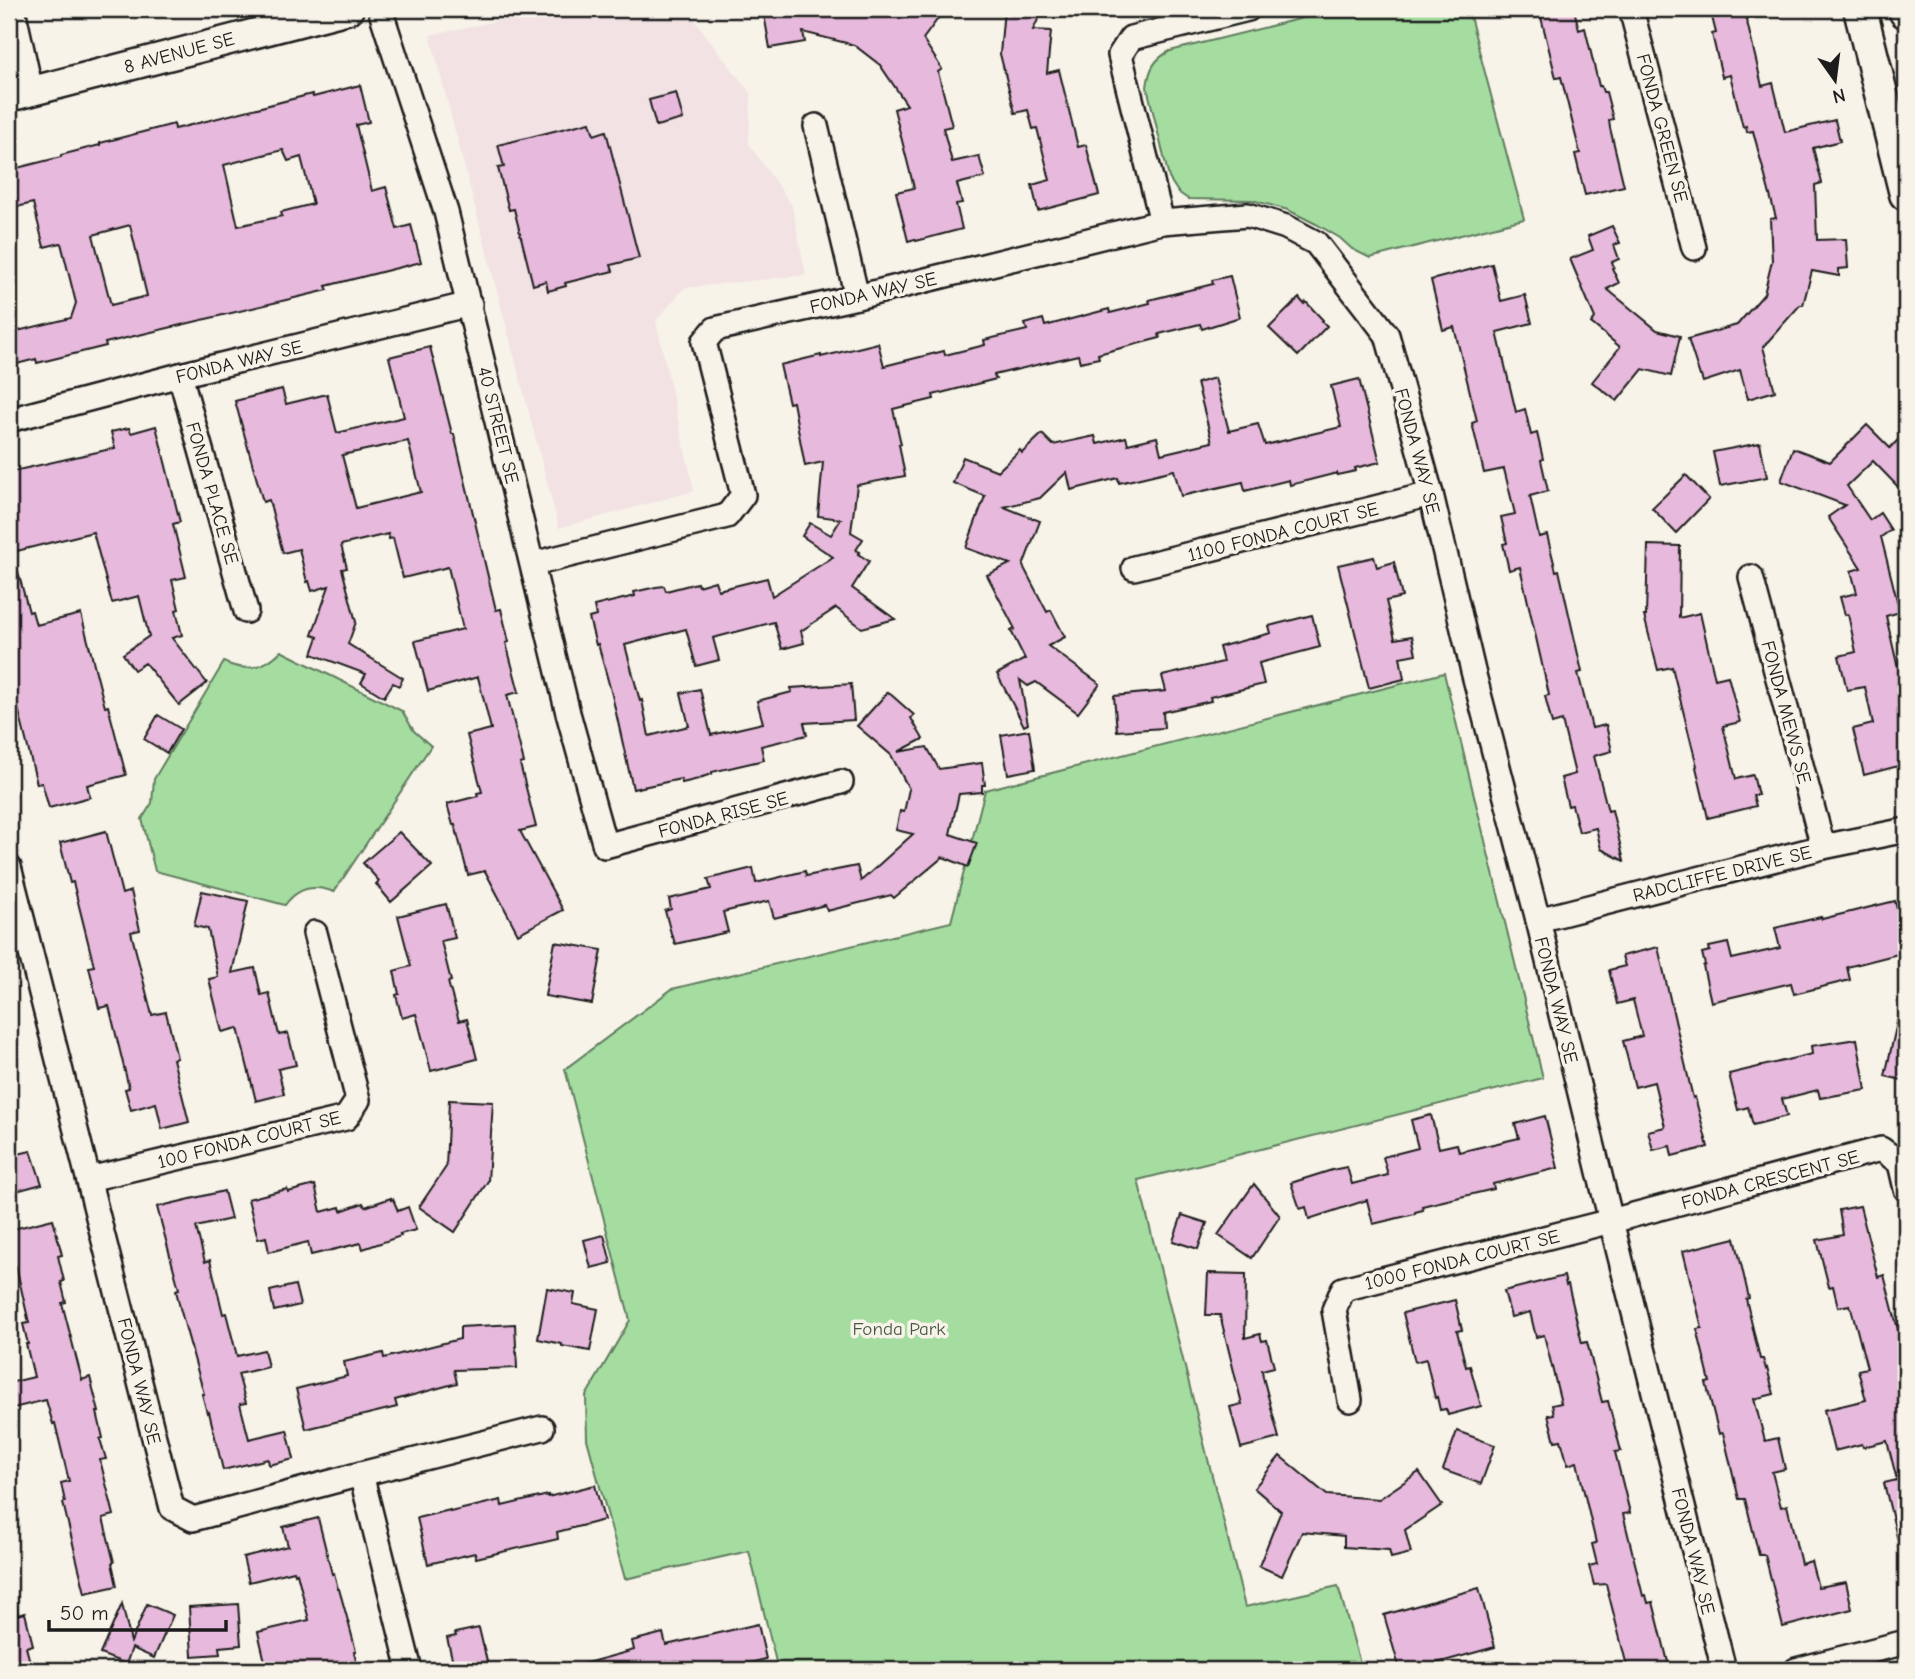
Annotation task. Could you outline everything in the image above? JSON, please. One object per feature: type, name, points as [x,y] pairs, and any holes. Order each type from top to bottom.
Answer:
[{"type":"main road","points":[[1860,9],[1906,194]]},
{"type":"street","points":[[13,9],[20,94]]},
{"type":"street","name":"8 AVENUE SE","points":[[20,94],[349,9]]},
{"type":"street","name":"40 STREET SE","points":[[380,9],[446,212],[568,713],[605,846]]},
{"type":"street","points":[[1161,222],[1120,55],[1131,38],[1248,9]]},
{"type":"street","name":"FONDA GREEN SE","points":[[1631,9],[1694,248]]},
{"type":"street","points":[[816,127],[857,297]]},
{"type":"street","name":"FONDA WAY SE","points":[[533,564],[727,516],[743,495],[704,342],[715,329],[1161,222],[1248,215],[1286,227],[1316,243],[1387,335],[1431,494],[1724,1670]]},
{"type":"street","name":"FONDA WAY SE","points":[[9,420],[470,304]]},
{"type":"street","name":"FONDA PLACE SE","points":[[180,375],[246,611]]},
{"type":"street","name":"1100 FONDA COURT SE","points":[[1134,568],[1431,494]]},
{"type":"street","name":"FONDA MEWS SE","points":[[1751,578],[1824,847]]},
{"type":"street","name":"FONDA RISE SE","points":[[605,846],[841,782]]},
{"type":"street","name":"RADCLIFFE DRIVE SE","points":[[1538,920],[1824,847],[1906,830]]},
{"type":"street","name":"FONDA WAY SE","points":[[9,867],[172,1508],[193,1519],[542,1428]]},
{"type":"street","name":"100 FONDA COURT SE","points":[[89,1179],[346,1118],[358,1100],[315,933]]},
{"type":"street","name":"FONDA CRESCENT SE","points":[[1611,1221],[1881,1149],[1900,1163],[1906,1189]]},
{"type":"street","name":"1000 FONDA COURT SE","points":[[1350,1400],[1334,1310],[1343,1289],[1611,1221]]},
{"type":"street","points":[[361,1474],[410,1670]]},
{"type":"street","points":[[1796,1670],[1906,1642]]},
{"type":"shaded area","points":[[555,9],[686,9],[751,94],[749,144],[792,206],[806,275],[684,288],[656,321],[694,491],[559,528],[430,35]]},
{"type":"green space","points":[[1339,9],[1468,9],[1524,219],[1370,258],[1352,249],[1340,238],[1288,210],[1252,200],[1188,199],[1178,192],[1169,178],[1147,87],[1156,61],[1170,51]]},
{"type":"green space","points":[[281,651],[402,711],[414,731],[431,746],[334,892],[320,888],[306,889],[285,905],[155,871],[142,819],[152,803],[154,779],[224,662],[240,667],[254,667]]},
{"type":"green space","name":"Fonda Park","points":[[1444,673],[1543,1078],[1138,1180],[1245,1607],[1338,1586],[1362,1670],[776,1670],[749,1551],[625,1579],[587,1439],[586,1396],[630,1320],[565,1069],[672,989],[951,922],[985,790]]},
{"type":"building","points":[[763,9],[894,9],[907,18],[915,9],[945,9],[923,39],[942,69],[938,72],[952,126],[943,128],[952,162],[979,156],[985,177],[957,184],[962,203],[956,204],[962,229],[908,241],[896,192],[914,188],[894,109],[907,105],[880,65],[854,45],[803,32],[805,42],[770,48]]},
{"type":"building","points":[[1004,9],[1043,9],[1033,30],[1051,31],[1047,73],[1059,70],[1078,147],[1086,145],[1099,195],[1038,211],[1032,185],[1050,180],[1037,128],[1033,129],[1028,110],[1015,113],[1000,54]]},
{"type":"building","points":[[1539,9],[1574,9],[1579,30],[1585,28],[1599,86],[1606,92],[1613,119],[1609,120],[1610,128],[1624,186],[1585,195],[1575,154],[1580,153],[1561,77],[1556,78]]},
{"type":"building","points":[[1710,9],[1744,9],[1762,86],[1773,83],[1785,132],[1835,120],[1840,141],[1813,148],[1822,183],[1815,185],[1817,240],[1846,239],[1848,268],[1839,269],[1839,276],[1812,271],[1803,305],[1800,305],[1763,347],[1775,391],[1748,399],[1740,370],[1703,382],[1688,339],[1737,325],[1764,294],[1772,261],[1770,219],[1776,218],[1753,131],[1747,132],[1746,126],[1743,127],[1730,75],[1722,77],[1712,34],[1716,33]]},
{"type":"building","points":[[360,85],[369,122],[356,125],[372,191],[386,187],[397,229],[411,225],[421,262],[326,286],[328,290],[105,343],[106,346],[37,363],[36,359],[9,366],[9,333],[71,318],[76,303],[61,243],[44,247],[33,203],[9,209],[9,170],[174,124],[175,129],[312,94],[313,97]],"holes":[[[283,150],[288,161],[301,157],[313,204],[281,212],[282,216],[238,226],[224,165]],[[130,225],[147,296],[111,305],[93,235]]]},
{"type":"building","points":[[676,93],[683,119],[656,126],[649,100]]},
{"type":"building","points":[[590,122],[594,135],[606,131],[639,258],[611,265],[613,271],[565,283],[566,286],[548,291],[546,281],[533,285],[514,209],[509,210],[498,168],[504,167],[498,145]]},
{"type":"building","points":[[1612,226],[1620,243],[1614,245],[1619,259],[1612,262],[1619,283],[1607,289],[1657,330],[1680,336],[1671,376],[1643,369],[1617,401],[1592,382],[1620,347],[1591,323],[1595,318],[1570,259],[1593,250],[1588,236]]},
{"type":"building","points":[[1492,264],[1501,301],[1525,295],[1532,323],[1497,332],[1516,412],[1525,409],[1531,435],[1537,433],[1548,491],[1530,496],[1539,537],[1547,535],[1556,571],[1559,570],[1582,672],[1578,673],[1592,728],[1606,725],[1612,751],[1594,756],[1608,811],[1612,810],[1624,861],[1601,849],[1596,828],[1579,832],[1572,805],[1568,806],[1561,778],[1575,774],[1562,721],[1552,724],[1545,696],[1549,695],[1520,567],[1509,570],[1503,544],[1507,543],[1501,517],[1515,514],[1504,469],[1484,473],[1472,423],[1477,421],[1454,327],[1443,330],[1431,280]]},
{"type":"building","points":[[1230,276],[1240,317],[1202,329],[1200,324],[1159,334],[1160,338],[1098,354],[1099,358],[1080,362],[1078,355],[994,375],[996,379],[933,395],[934,399],[893,409],[905,476],[857,485],[851,532],[863,539],[856,550],[869,561],[852,588],[895,619],[862,628],[836,608],[801,631],[804,643],[782,649],[774,622],[713,638],[719,660],[696,666],[686,629],[625,645],[640,701],[642,700],[649,736],[689,726],[681,693],[700,689],[711,735],[763,723],[757,701],[792,692],[791,688],[851,684],[854,720],[804,723],[807,735],[761,746],[764,760],[712,772],[703,778],[682,783],[681,779],[633,789],[612,695],[589,618],[596,616],[594,606],[635,596],[634,592],[656,587],[664,586],[666,591],[715,581],[718,590],[767,578],[772,596],[833,557],[802,536],[810,523],[831,535],[841,519],[818,516],[823,462],[805,466],[793,402],[789,403],[780,365],[878,343],[884,366],[944,351],[945,355],[985,345],[984,340],[1027,330],[1025,324],[1043,319],[1045,326],[1109,309],[1110,313],[1213,284],[1212,280]]},
{"type":"building","points":[[1299,298],[1304,304],[1306,302],[1327,326],[1298,356],[1269,328]]},
{"type":"building","points":[[430,347],[454,434],[496,610],[501,609],[509,642],[506,643],[519,692],[507,695],[524,763],[520,764],[536,827],[520,831],[563,910],[518,934],[485,871],[468,875],[447,804],[478,796],[477,793],[482,792],[467,735],[491,729],[478,677],[428,691],[415,641],[463,629],[448,567],[403,578],[393,538],[389,539],[388,534],[341,545],[347,568],[342,569],[356,622],[348,644],[403,678],[399,686],[393,683],[384,697],[361,683],[366,674],[312,654],[318,637],[312,635],[329,586],[312,591],[309,581],[307,582],[299,549],[283,553],[269,500],[263,502],[235,401],[282,389],[286,404],[327,394],[337,433],[404,417],[389,357]],"holes":[[[408,441],[421,492],[356,508],[342,455]]]},
{"type":"building","points":[[1215,378],[1229,431],[1258,424],[1265,445],[1341,427],[1331,386],[1359,379],[1380,462],[1355,468],[1356,471],[1290,485],[1289,480],[1245,491],[1243,482],[1181,496],[1174,470],[1119,483],[1118,478],[1071,490],[1067,472],[1040,498],[1004,507],[1040,521],[1023,566],[1047,612],[1051,610],[1065,637],[1048,646],[1100,684],[1078,713],[1036,682],[1028,686],[1020,680],[1028,724],[1024,726],[997,674],[1025,659],[1011,631],[1015,629],[987,575],[1010,564],[966,548],[985,496],[953,483],[963,457],[998,471],[1042,434],[1053,445],[1095,436],[1097,444],[1126,437],[1128,444],[1157,437],[1161,454],[1212,442],[1197,383]]},
{"type":"building","points":[[1867,425],[1890,448],[1906,432],[1906,495],[1873,461],[1847,486],[1870,520],[1880,513],[1891,530],[1881,537],[1900,612],[1886,616],[1897,664],[1906,662],[1906,682],[1902,683],[1903,696],[1900,696],[1906,722],[1906,764],[1864,775],[1853,729],[1873,724],[1865,687],[1847,690],[1839,656],[1856,652],[1848,614],[1845,615],[1840,597],[1857,593],[1851,571],[1861,568],[1828,517],[1845,505],[1781,481],[1793,448],[1830,462]]},
{"type":"building","points":[[156,426],[180,522],[173,524],[186,577],[172,580],[182,635],[172,638],[207,683],[179,705],[145,663],[134,670],[123,654],[149,636],[139,596],[112,603],[93,532],[9,553],[9,472],[115,448],[111,432],[129,428],[131,433]]},
{"type":"building","points":[[1760,443],[1767,477],[1720,486],[1713,452]]},
{"type":"building","points":[[1686,475],[1709,499],[1676,533],[1652,508]]},
{"type":"building","points":[[1648,545],[1680,546],[1679,618],[1700,613],[1715,679],[1728,676],[1740,722],[1723,726],[1736,779],[1753,775],[1758,795],[1753,795],[1756,806],[1708,818],[1672,667],[1658,670],[1644,616]]},
{"type":"building","points":[[1374,557],[1377,567],[1394,562],[1402,597],[1386,601],[1395,639],[1412,636],[1416,654],[1400,657],[1404,679],[1369,688],[1338,565]]},
{"type":"building","points":[[15,561],[29,612],[32,611],[36,625],[81,614],[126,775],[87,785],[90,797],[49,808],[42,783],[37,784],[9,672],[9,562]]},
{"type":"building","points":[[1312,615],[1320,647],[1259,663],[1264,684],[1210,697],[1211,701],[1163,712],[1164,728],[1117,731],[1114,696],[1166,691],[1162,676],[1223,662],[1219,647],[1271,633],[1269,626]]},
{"type":"building","points":[[888,692],[914,715],[911,718],[923,739],[898,752],[927,747],[939,769],[982,763],[985,785],[982,785],[982,792],[959,794],[950,834],[977,843],[968,867],[943,857],[894,898],[891,895],[827,911],[825,905],[774,918],[769,901],[723,912],[728,932],[675,944],[665,911],[671,909],[669,899],[711,889],[708,879],[753,868],[756,883],[805,871],[806,876],[857,866],[861,881],[913,834],[896,830],[900,811],[904,812],[909,789],[891,755],[857,726]]},
{"type":"building","points":[[158,715],[181,729],[167,753],[144,739]]},
{"type":"building","points":[[1029,730],[1035,769],[1008,774],[1001,735]]},
{"type":"building","points":[[106,831],[122,894],[131,891],[140,930],[131,932],[152,1015],[166,1012],[177,1058],[173,1059],[189,1122],[162,1129],[156,1103],[131,1110],[125,1089],[129,1088],[109,1006],[99,1008],[89,967],[94,966],[73,882],[70,883],[60,843]]},
{"type":"building","points":[[399,832],[432,866],[391,902],[376,884],[379,881],[363,863]]},
{"type":"building","points":[[202,891],[248,901],[232,973],[255,968],[261,995],[269,993],[279,1035],[288,1033],[296,1065],[278,1069],[284,1094],[256,1101],[238,1028],[222,1032],[209,979],[218,977],[208,929],[194,926]]},
{"type":"building","points":[[1895,901],[1906,952],[1847,967],[1850,980],[1794,994],[1791,983],[1711,1002],[1702,953],[1710,951],[1709,947],[1728,943],[1732,959],[1780,948],[1775,928]]},
{"type":"building","points":[[446,904],[455,938],[441,941],[451,981],[448,982],[459,1021],[467,1019],[477,1059],[431,1071],[416,1014],[402,1018],[396,995],[399,994],[394,971],[411,966],[398,916]]},
{"type":"building","points":[[555,942],[602,950],[592,1004],[545,996]]},
{"type":"building","points":[[1658,947],[1693,1098],[1695,1097],[1708,1147],[1672,1156],[1670,1146],[1653,1150],[1648,1131],[1665,1127],[1654,1082],[1635,1087],[1623,1041],[1642,1036],[1633,1000],[1617,1004],[1609,970],[1625,966],[1622,956]]},
{"type":"building","points":[[1898,1018],[1906,1019],[1906,1081],[1885,1076]]},
{"type":"building","points":[[1857,1039],[1866,1090],[1820,1098],[1818,1090],[1782,1099],[1787,1116],[1753,1125],[1748,1107],[1738,1110],[1729,1074],[1812,1054],[1811,1046]]},
{"type":"building","points":[[449,1100],[493,1102],[488,1181],[455,1232],[419,1207],[446,1167]]},
{"type":"building","points":[[1431,1115],[1439,1148],[1457,1144],[1459,1152],[1519,1138],[1515,1124],[1545,1116],[1558,1168],[1493,1184],[1494,1189],[1422,1206],[1423,1210],[1415,1214],[1373,1224],[1367,1200],[1309,1219],[1306,1207],[1300,1209],[1291,1183],[1347,1167],[1352,1184],[1388,1175],[1383,1157],[1418,1148],[1411,1120]]},
{"type":"building","points":[[31,1151],[42,1184],[9,1193],[9,1156]]},
{"type":"building","points":[[1254,1184],[1280,1216],[1252,1258],[1218,1235]]},
{"type":"building","points":[[315,1185],[321,1212],[340,1207],[341,1211],[363,1203],[365,1207],[391,1198],[398,1211],[408,1207],[416,1230],[363,1249],[361,1243],[311,1255],[308,1242],[269,1252],[266,1237],[258,1239],[248,1199]]},
{"type":"building","points":[[224,1191],[231,1219],[196,1227],[205,1262],[210,1260],[223,1314],[226,1313],[237,1356],[264,1350],[268,1367],[238,1374],[246,1403],[240,1404],[249,1439],[287,1430],[294,1459],[269,1465],[268,1459],[223,1470],[180,1308],[176,1290],[179,1289],[157,1207]]},
{"type":"building","points":[[1860,1206],[1878,1277],[1884,1275],[1899,1333],[1903,1332],[1906,1347],[1906,1545],[1899,1545],[1884,1483],[1897,1480],[1887,1441],[1834,1451],[1824,1410],[1866,1400],[1858,1370],[1867,1368],[1850,1305],[1838,1307],[1833,1286],[1829,1287],[1817,1240],[1843,1235],[1839,1210]]},
{"type":"building","points":[[1182,1215],[1207,1223],[1198,1249],[1173,1241]]},
{"type":"building","points":[[53,1219],[62,1255],[58,1256],[66,1302],[62,1303],[82,1380],[90,1377],[99,1412],[103,1438],[100,1439],[106,1459],[100,1460],[114,1515],[103,1518],[117,1586],[85,1593],[63,1503],[61,1483],[69,1481],[55,1423],[53,1424],[46,1400],[9,1409],[9,1383],[34,1377],[23,1324],[29,1323],[16,1266],[9,1268],[9,1230]]},
{"type":"building","points":[[604,1235],[611,1263],[591,1268],[584,1240]]},
{"type":"building","points":[[1735,1238],[1760,1359],[1763,1359],[1767,1368],[1774,1394],[1754,1399],[1765,1441],[1778,1438],[1785,1469],[1772,1472],[1781,1507],[1787,1505],[1801,1564],[1811,1561],[1818,1587],[1846,1582],[1852,1609],[1783,1627],[1765,1555],[1759,1555],[1745,1499],[1739,1499],[1723,1433],[1719,1434],[1706,1383],[1710,1382],[1697,1329],[1702,1328],[1683,1251]]},
{"type":"building","points":[[1208,1273],[1246,1274],[1245,1338],[1260,1334],[1262,1341],[1267,1340],[1274,1367],[1262,1370],[1279,1438],[1241,1448],[1230,1407],[1242,1404],[1220,1315],[1206,1315]]},
{"type":"building","points":[[1564,1276],[1582,1343],[1587,1342],[1602,1402],[1608,1401],[1621,1451],[1615,1452],[1630,1513],[1623,1514],[1643,1596],[1646,1595],[1648,1603],[1653,1602],[1670,1670],[1628,1670],[1606,1584],[1594,1585],[1589,1566],[1597,1564],[1592,1544],[1596,1543],[1577,1462],[1568,1465],[1561,1440],[1555,1441],[1548,1415],[1554,1414],[1552,1405],[1561,1403],[1544,1335],[1536,1337],[1530,1312],[1511,1317],[1504,1291]]},
{"type":"building","points":[[295,1285],[300,1305],[274,1311],[270,1291]]},
{"type":"building","points":[[547,1288],[575,1293],[573,1304],[598,1309],[590,1351],[538,1339]]},
{"type":"building","points":[[1455,1300],[1462,1330],[1457,1331],[1466,1367],[1470,1366],[1481,1406],[1448,1415],[1446,1409],[1440,1410],[1437,1397],[1435,1398],[1426,1359],[1415,1362],[1403,1313]]},
{"type":"building","points":[[515,1324],[517,1368],[454,1370],[457,1383],[395,1400],[397,1407],[306,1429],[296,1389],[347,1376],[344,1362],[383,1353],[384,1358],[460,1339],[460,1327]]},
{"type":"building","points":[[1457,1431],[1495,1445],[1481,1484],[1443,1470]]},
{"type":"building","points":[[1280,1456],[1327,1495],[1379,1499],[1419,1472],[1442,1505],[1405,1530],[1411,1553],[1391,1558],[1389,1550],[1344,1547],[1344,1536],[1302,1532],[1282,1576],[1259,1566],[1281,1511],[1254,1488]]},
{"type":"building","points":[[595,1485],[604,1520],[557,1532],[558,1539],[476,1558],[475,1553],[428,1564],[417,1518],[501,1500],[502,1506]]},
{"type":"building","points":[[318,1518],[356,1651],[358,1670],[267,1670],[258,1632],[309,1620],[297,1573],[294,1571],[249,1582],[243,1557],[288,1546],[283,1527]]},
{"type":"building","points":[[1479,1588],[1495,1647],[1412,1670],[1400,1670],[1384,1615]]},
{"type":"building","points":[[122,1604],[131,1642],[147,1604],[173,1615],[154,1658],[132,1648],[126,1664],[100,1654]]},
{"type":"building","points":[[238,1604],[241,1645],[219,1647],[220,1654],[192,1656],[189,1607]]},
{"type":"building","points":[[16,1607],[18,1615],[25,1613],[33,1645],[26,1647],[32,1670],[9,1670],[9,1608]]},
{"type":"building","points":[[758,1624],[766,1659],[721,1670],[584,1670],[583,1664],[634,1650],[632,1641],[663,1633],[666,1645]]},
{"type":"building","points":[[479,1628],[489,1670],[455,1670],[447,1638],[456,1636],[455,1633]]}]
